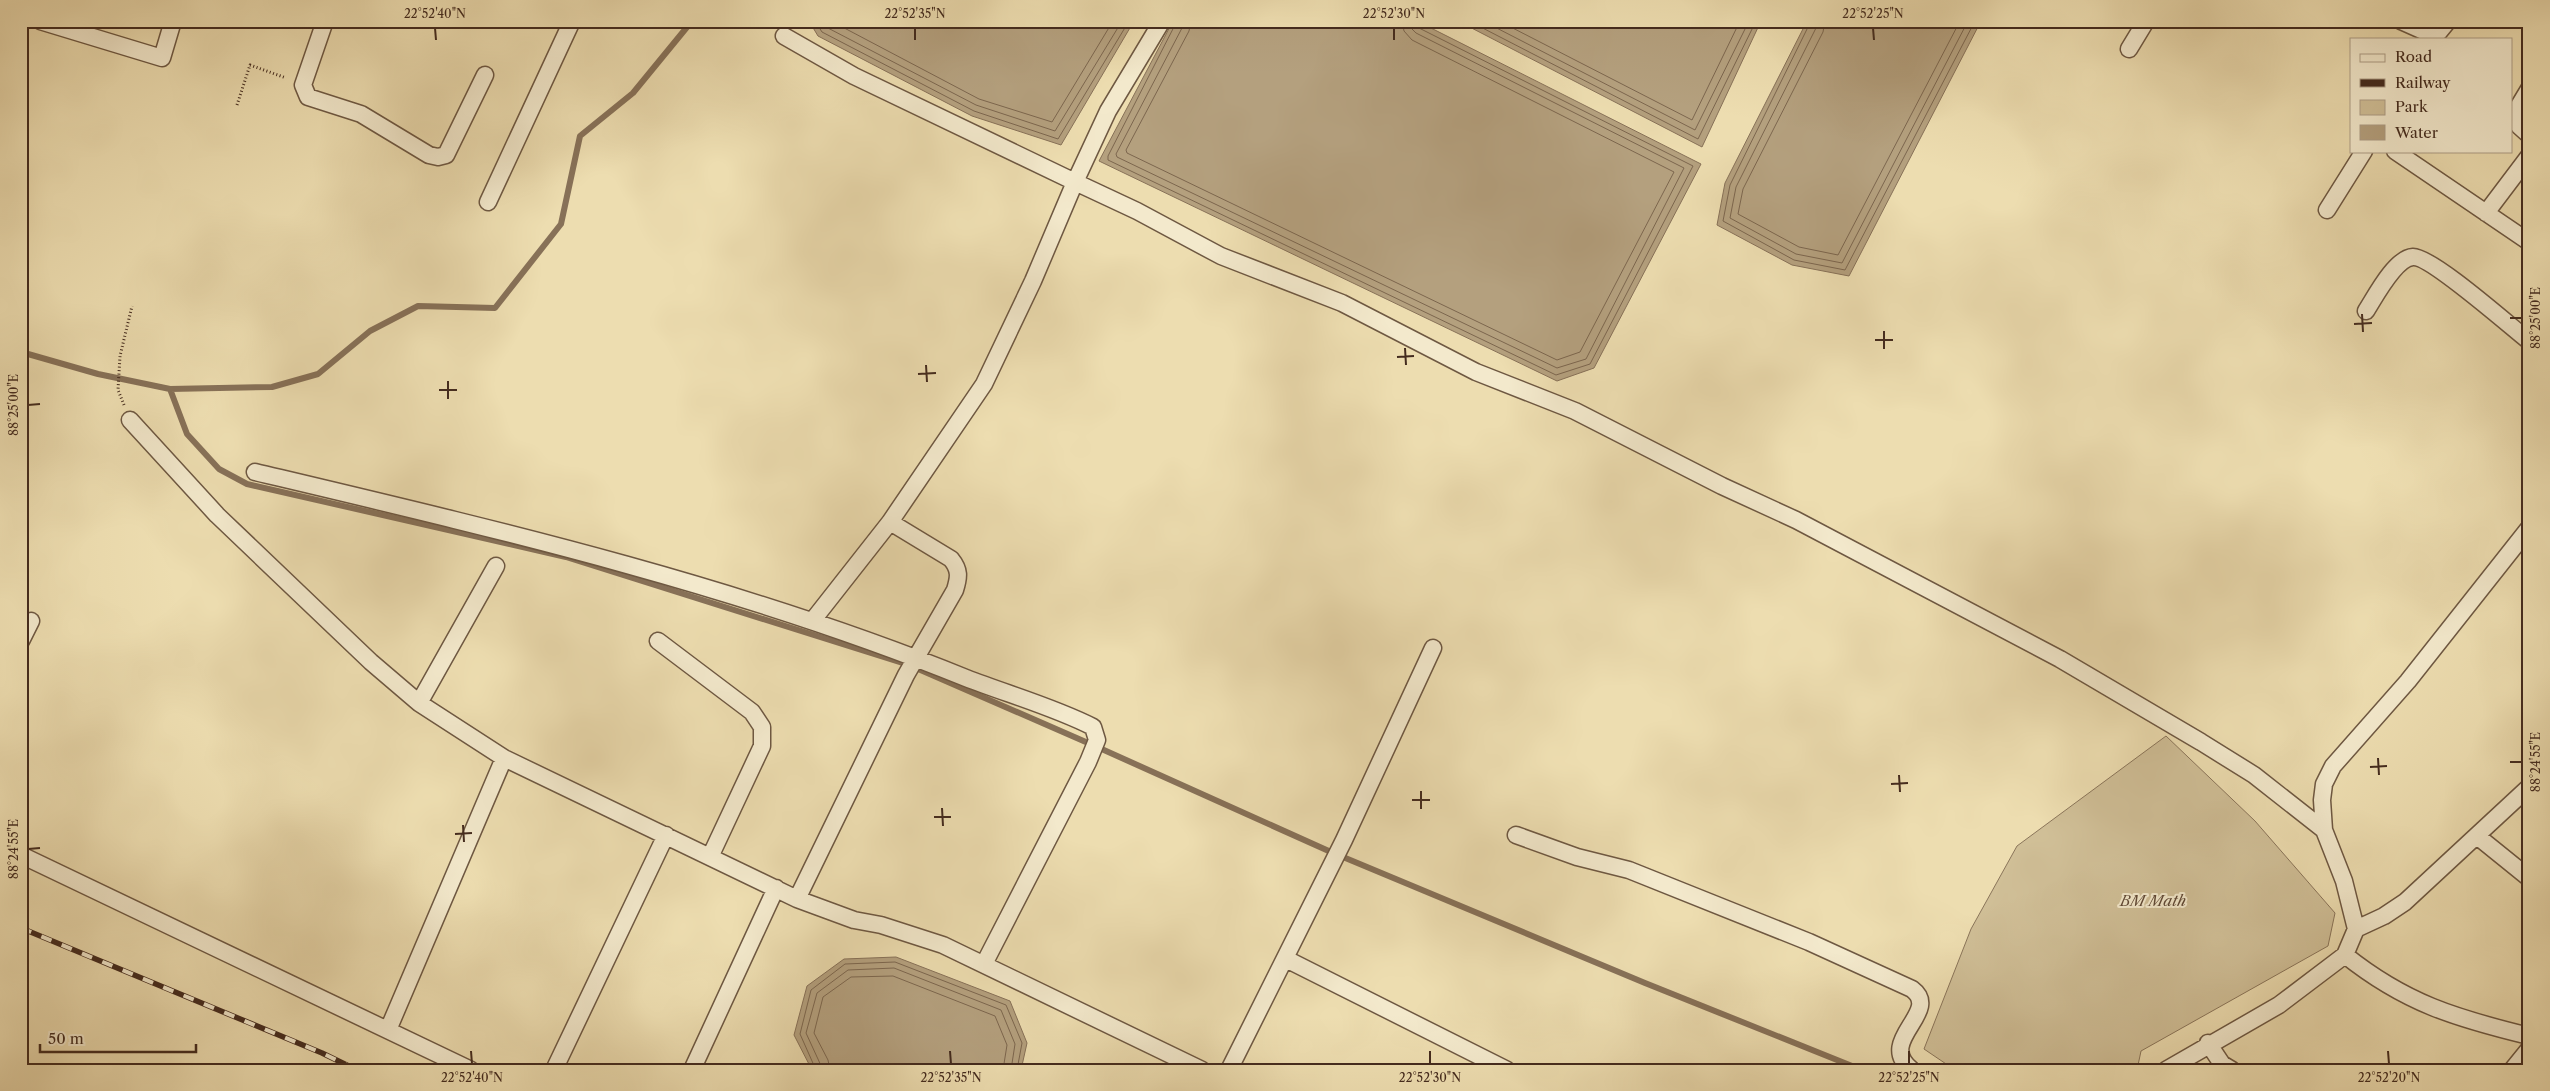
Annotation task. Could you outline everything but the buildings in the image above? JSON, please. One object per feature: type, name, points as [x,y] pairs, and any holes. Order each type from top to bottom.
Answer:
[{"type":"street","points":[[40,21],[162,58],[173,21]]},
{"type":"street","points":[[325,21],[303,85],[308,97],[361,114],[429,155],[438,157],[446,155],[485,75]]},
{"type":"street","points":[[488,202],[572,21]]},
{"type":"street","points":[[812,620],[890,522],[984,384],[1033,281],[1075,182],[1108,111],[1162,21]]},
{"type":"street","points":[[2129,49],[2146,21]]},
{"type":"street","points":[[2401,21],[2417,34],[2439,32],[2448,21]]},
{"type":"street","points":[[784,36],[854,76],[1137,210],[1222,256],[1342,303],[1476,372],[1575,411],[1722,486],[1796,520],[2060,659],[2194,737],[2254,775],[2324,830]]},
{"type":"street","points":[[2529,89],[2514,114],[2519,126],[2529,135]]},
{"type":"street","points":[[2328,210],[2363,152]]},
{"type":"street","points":[[2396,152],[2529,242]]},
{"type":"street","points":[[2486,213],[2529,156]]},
{"type":"street","points":[[2366,311],[2388,276],[2404,261],[2413,257],[2423,259],[2444,273],[2529,341]]},
{"type":"street","points":[[130,420],[218,515],[371,662],[419,703],[504,758],[797,899],[854,920],[911,934],[943,945],[1202,1070]]},
{"type":"street","points":[[255,472],[448,517],[725,592],[812,620],[912,664],[1087,724],[1096,731],[1095,746],[984,964]]},
{"type":"street","points":[[797,899],[912,664],[955,590],[958,579],[958,568],[951,560],[890,522]]},
{"type":"street","points":[[2166,1070],[2208,1044],[2279,1005],[2345,955],[2356,929],[2344,881],[2324,830],[2322,800],[2324,784],[2333,766],[2408,681],[2529,528]]},
{"type":"street","points":[[419,703],[496,566]]},
{"type":"street","points":[[21,641],[31,621]]},
{"type":"street","points":[[658,641],[752,712],[762,727],[762,746],[710,857]]},
{"type":"street","points":[[1230,1070],[1344,840],[1433,648]]},
{"type":"street","points":[[388,1030],[504,758]]},
{"type":"street","points":[[2356,929],[2384,916],[2405,902],[2529,787]]},
{"type":"street","points":[[554,1070],[666,835]]},
{"type":"street","points":[[1516,835],[1577,857],[1629,870],[1809,942],[1912,989],[1919,994],[1921,1002],[1919,1010],[1901,1040],[1900,1050],[1902,1059],[1912,1070]]},
{"type":"street","points":[[2477,836],[2529,878]]},
{"type":"street","points":[[21,856],[471,1070]]},
{"type":"street","points":[[692,1070],[776,888]]},
{"type":"street","points":[[2345,955],[2374,978],[2418,1002],[2464,1019],[2528,1036],[2512,1070]]},
{"type":"street","points":[[1286,959],[1507,1070]]},
{"type":"street","points":[[2208,1044],[2222,1064],[2232,1070]]},
{"type":"path","points":[[237,105],[250,65],[303,85]]},
{"type":"path","points":[[130,420],[118,390],[120,356],[132,306]]},
{"type":"green space","name":"BM Math","points":[[2166,736],[2255,821],[2335,913],[2328,946],[2141,1051],[2137,1070],[1955,1070],[1924,1049],[1971,929],[2017,846]]},
{"type":"water","points":[[809,21],[1134,21],[1061,145],[972,116],[818,36]]},
{"type":"water","points":[[1173,21],[1417,21],[1701,164],[1594,368],[1557,381],[1099,161]]},
{"type":"water","points":[[1458,21],[1761,21],[1702,147]]},
{"type":"water","points":[[1807,21],[1981,21],[1849,276],[1792,265],[1717,225],[1725,183]]},
{"type":"water","points":[[896,957],[1010,1001],[1027,1043],[1021,1070],[812,1070],[794,1035],[807,986],[844,959]]},
{"type":"waterway","points":[[21,352],[98,374],[170,389],[272,387],[318,374],[370,331],[418,306],[495,308],[561,224],[580,136],[633,93],[692,21]]},
{"type":"waterway","points":[[170,389],[187,434],[219,469],[247,484],[566,557],[909,665],[1331,852],[1645,983],[1862,1070]]},
{"type":"railway","points":[[21,928],[322,1053],[357,1070]]}]
